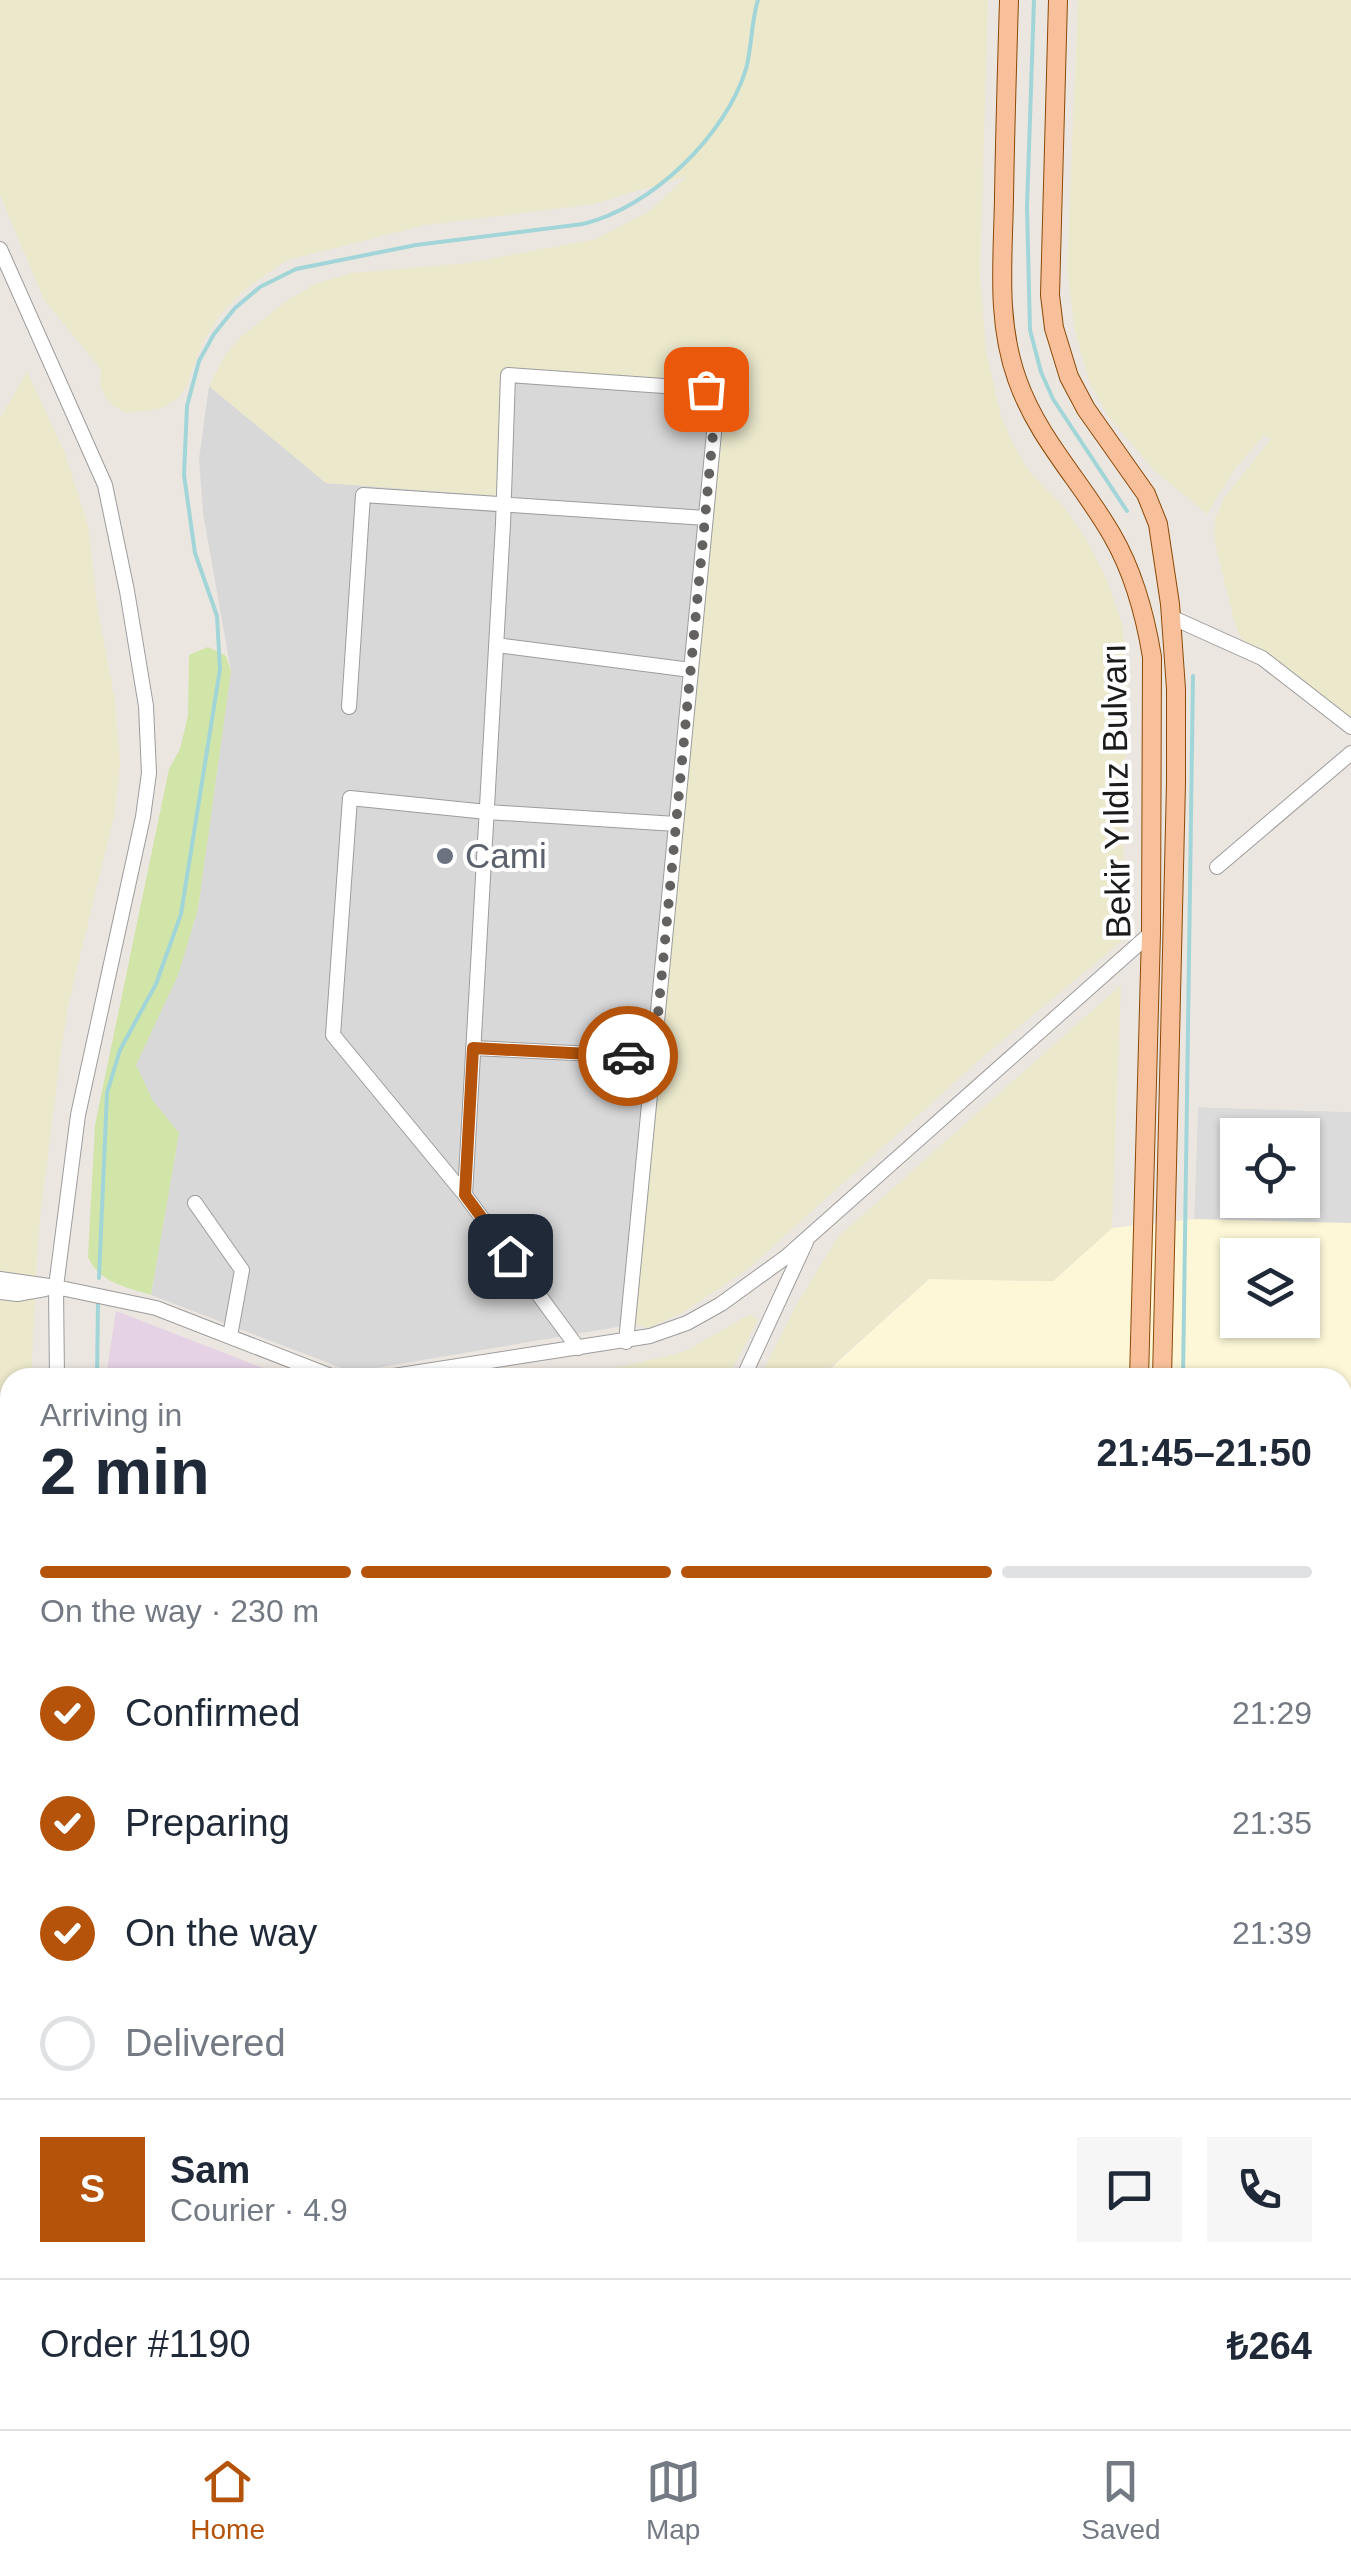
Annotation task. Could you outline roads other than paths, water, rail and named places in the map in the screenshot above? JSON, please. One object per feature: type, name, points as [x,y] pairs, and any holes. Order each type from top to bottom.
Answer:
[{"type":"main road","name":"Bekir Yıldız Bulvarı","points":[[1009,0],[1003,320],[1014,371],[1033,417],[1058,460],[1111,534],[1130,572],[1144,614],[1154,679],[1139,1368]]},
{"type":"main road","name":"Bekir Yıldız Bulvarı","points":[[1058,0],[1050,295],[1054,328],[1077,394],[1146,494],[1158,524],[1171,617],[1176,784],[1162,1368]]},
{"type":"street","points":[[0,249],[104,485],[128,591],[149,729],[145,806],[78,1115],[56,1286],[57,1368]]},
{"type":"street","points":[[465,1195],[508,374],[702,388],[713,394],[716,402],[626,1342]]},
{"type":"street","points":[[348,706],[363,494],[706,518]]},
{"type":"street","points":[[1171,617],[1262,658],[1351,726]]},
{"type":"street","points":[[496,644],[692,670]]},
{"type":"street","points":[[1217,867],[1351,752]]},
{"type":"street","points":[[578,1348],[465,1195],[333,1035],[350,798],[486,812],[676,824]]},
{"type":"street","points":[[433,1368],[626,1342],[704,1314],[762,1276],[809,1237],[1151,934]]},
{"type":"street","points":[[473,1048],[654,1057]]},
{"type":"street","points":[[195,1203],[242,1270],[230,1336]]},
{"type":"street","points":[[748,1368],[809,1237]]},
{"type":"street","points":[[0,1279],[56,1286],[156,1308],[311,1368]]},
{"type":"street","points":[[0,1292],[17,1294],[56,1286]]},
{"type":"waterway","points":[[99,1278],[107,1093],[120,1050],[156,984],[181,914],[220,669],[217,616],[195,553],[184,475],[187,406],[199,361],[235,308],[260,287],[296,269],[416,245],[583,224],[634,202],[682,165],[722,119],[746,69],[758,0]]},
{"type":"waterway","points":[[1034,0],[1027,207],[1030,330],[1053,399],[1127,511]]},
{"type":"waterway","points":[[1183,1368],[1193,676]]},
{"type":"waterway","points":[[97,1368],[98,1302]]},
{"type":"place","name":"Cami","points":[[445,856]]}]
